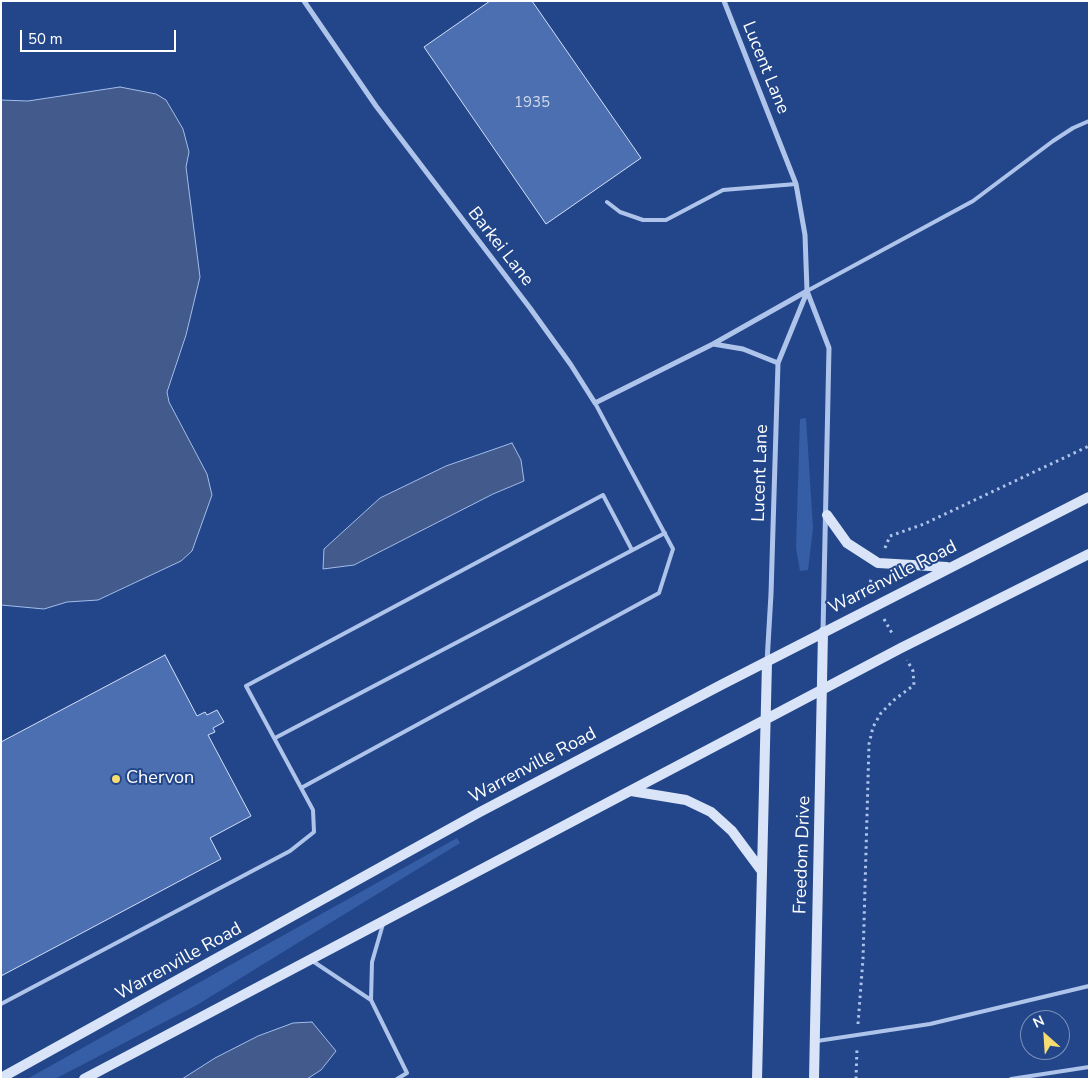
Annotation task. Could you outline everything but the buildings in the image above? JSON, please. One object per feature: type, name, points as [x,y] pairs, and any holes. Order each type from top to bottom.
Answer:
[{"type":"main road","name":"Warrenville Road","points":[[1,1078],[480,812],[948,567],[1089,496]]},
{"type":"main road","points":[[827,515],[847,543],[878,563],[948,567]]},
{"type":"main road","points":[[84,1079],[384,922],[823,688],[1089,554]]},
{"type":"main road","name":"Freedom Drive","points":[[814,1079],[823,632]]},
{"type":"main road","points":[[757,1079],[767,662]]},
{"type":"main road","points":[[631,790],[686,800],[711,812],[732,831],[761,870]]},
{"type":"street","name":"Barkei Lane","points":[[304,1],[376,106],[530,308],[571,365],[595,403]]},
{"type":"street","name":"Lucent Lane","points":[[724,1],[796,184],[804,235],[807,291],[829,348],[827,515],[823,632]]},
{"type":"street","points":[[595,403],[712,344],[807,291]]},
{"type":"street","name":"Lucent Lane","points":[[767,662],[778,363],[807,291]]},
{"type":"street","points":[[712,344],[743,349],[778,363]]},
{"type":"lane","points":[[807,291],[973,201],[1052,142],[1073,128],[1089,121]]},
{"type":"lane","points":[[607,202],[620,212],[643,220],[666,220],[723,190],[796,184]]},
{"type":"lane","points":[[301,788],[659,593],[673,549],[595,403]]},
{"type":"lane","points":[[1,1004],[290,851],[314,832],[313,810],[246,686],[603,495],[632,550]]},
{"type":"lane","points":[[275,738],[665,533]]},
{"type":"lane","points":[[384,922],[372,962],[371,1000],[410,1079]]},
{"type":"lane","points":[[311,960],[371,1000]]},
{"type":"lane","points":[[814,1041],[930,1024],[1089,986]]},
{"type":"lane","points":[[1012,1079],[1089,1067]]},
{"type":"lane","points":[[397,1079],[407,1074]]},
{"type":"path","points":[[882,553],[890,536],[924,524],[1089,446]]},
{"type":"path","points":[[856,1079],[863,959],[869,744],[873,727],[881,713],[914,685],[913,671],[867,591],[874,572]]},
{"type":"shaded area","points":[[120,87],[156,94],[166,100],[183,129],[189,152],[186,167],[200,277],[186,335],[167,392],[169,402],[207,474],[212,495],[192,551],[181,561],[98,600],[67,602],[44,609],[1,605],[1,100],[28,101]]},
{"type":"shaded area","points":[[806,418],[813,528],[808,570],[800,571],[796,548],[800,419]]},
{"type":"shaded area","points":[[512,443],[521,460],[524,481],[493,494],[354,565],[323,569],[324,549],[380,498],[446,466]]},
{"type":"shaded area","points":[[457,838],[460,843],[197,1005],[55,1079],[27,1079]]},
{"type":"shaded area","points":[[312,1022],[336,1051],[321,1070],[307,1079],[182,1079],[215,1058],[258,1036],[293,1023]]},
{"type":"place","name":"Chervon","points":[[116,779]]}]
